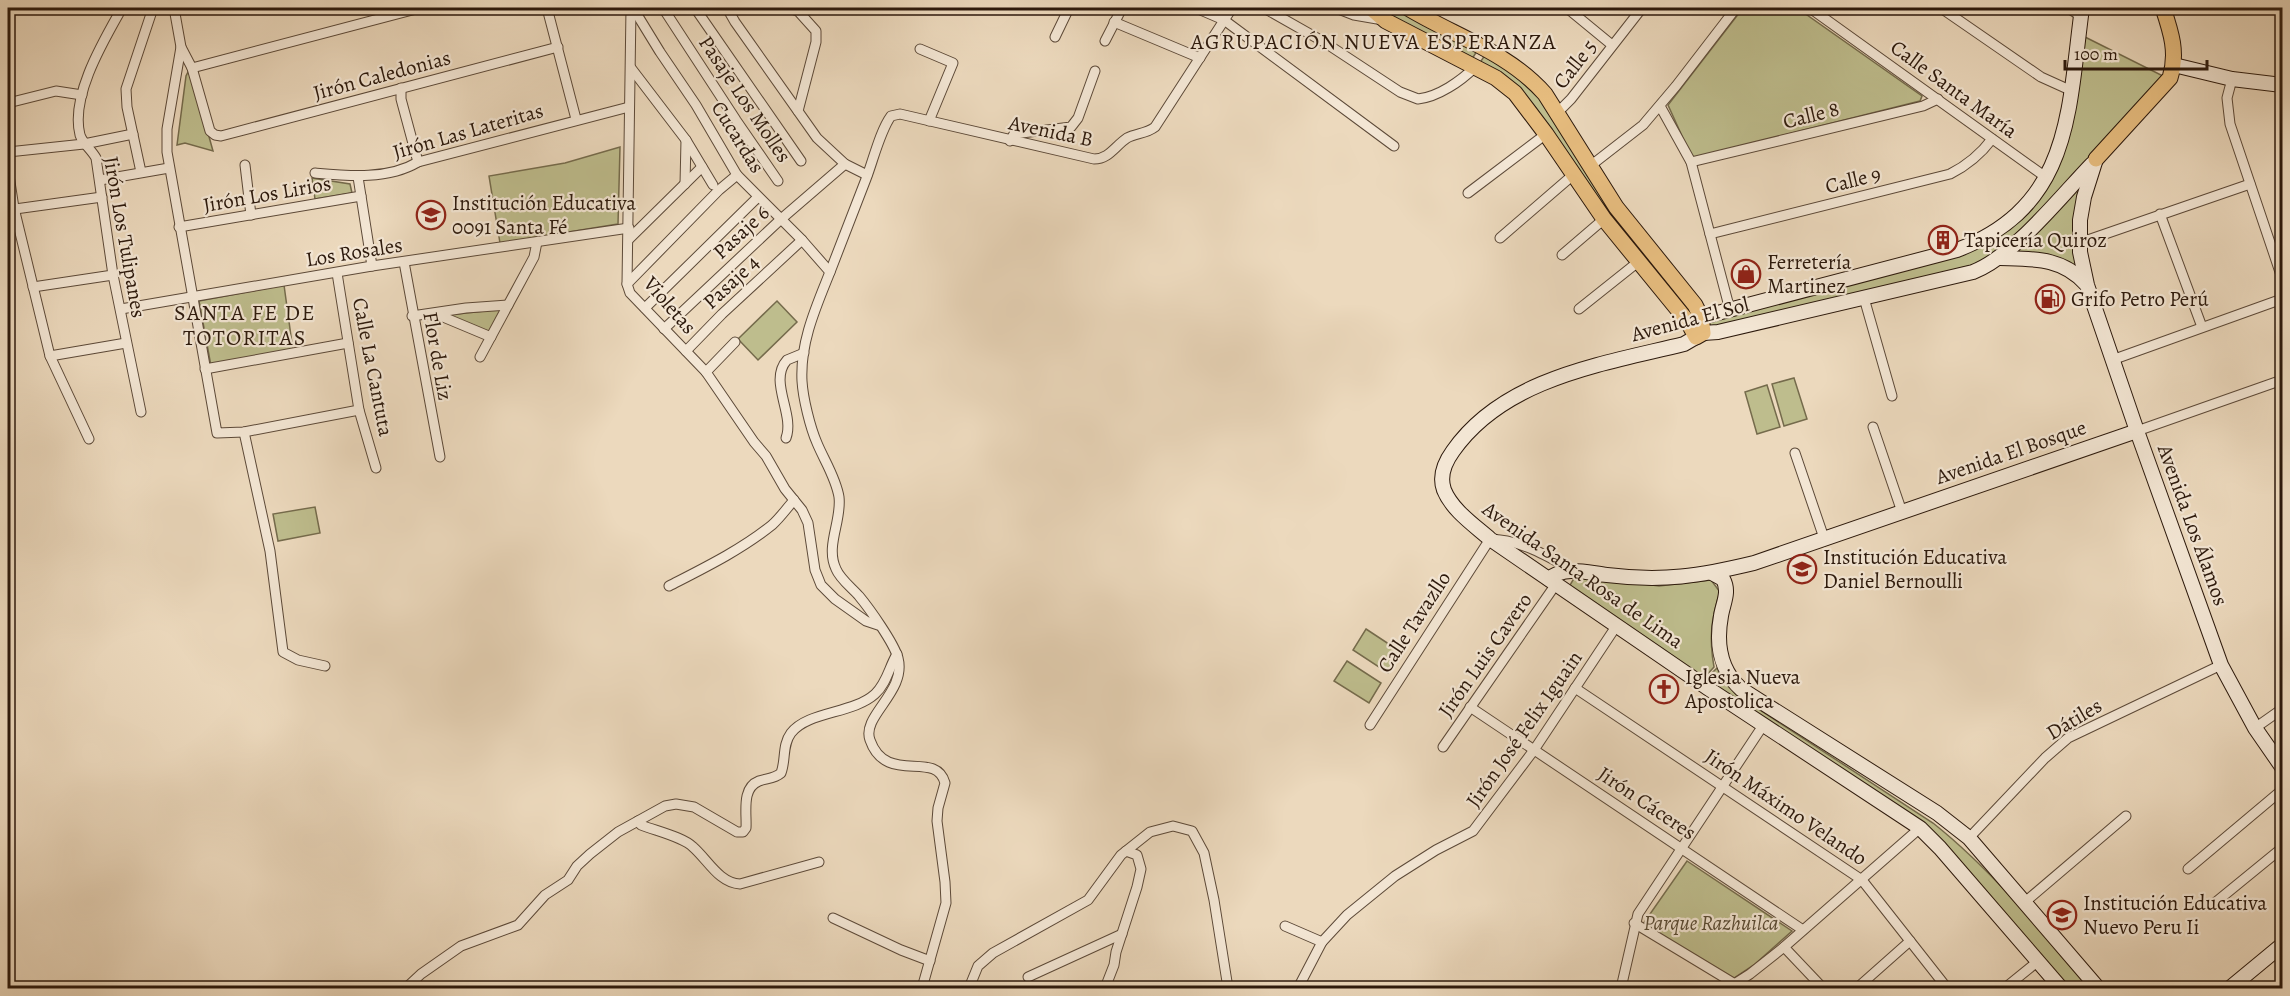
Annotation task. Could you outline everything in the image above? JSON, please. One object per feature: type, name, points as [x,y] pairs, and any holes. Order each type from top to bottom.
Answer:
[{"type":"main road","points":[[1371,8],[1386,21],[1475,67],[1515,93],[1604,219],[1638,262],[1700,318]]},
{"type":"main road","points":[[1408,8],[1429,21],[1483,47],[1531,78],[1557,113],[1589,167],[1633,230],[1688,296],[1700,318],[1700,335]]},
{"type":"main road","points":[[2163,8],[2175,49],[2174,65],[2232,79],[2283,85]]},
{"type":"main road","name":"Avenida El Sol","points":[[1700,318],[1957,250],[1976,243],[2008,222],[2022,210],[2047,178],[2063,139],[2082,12]]},
{"type":"main road","points":[[1475,67],[1483,47]]},
{"type":"main road","name":"Avenida El Sol","points":[[1443,488],[1442,473],[1448,459],[1459,443],[1480,422],[1514,398],[1570,372],[1684,344],[1700,335],[1864,298],[1972,272],[1988,266],[2000,258],[2165,85],[2174,65]]},
{"type":"main road","name":"Avenida Los Álamos","points":[[2096,159],[2081,208],[2079,243],[2087,285],[2221,664],[2255,728],[2283,767]]},
{"type":"main road","points":[[2000,258],[2031,258],[2060,264],[2087,285]]},
{"type":"main road","name":"Avenida El Bosque","points":[[1552,581],[1561,571],[1643,579],[1671,579],[1712,573],[1754,563],[2137,431]]},
{"type":"main road","name":"Avenida Santa Rosa de Lima","points":[[1443,488],[1464,516],[1490,539],[1920,828],[2061,988]]},
{"type":"main road","name":"Avenida El Bosque","points":[[1726,598],[1732,584],[1742,571],[1754,563]]},
{"type":"main road","points":[[1712,573],[1723,579],[1726,598]]},
{"type":"main road","name":"Avenida Santa Rosa de Lima","points":[[1726,598],[1719,636],[1725,670],[1730,678],[1741,689],[1937,813],[1970,838],[2098,988]]},
{"type":"main road","points":[[2230,988],[2283,945]]},
{"type":"street","name":"Jirón Los Tulipanes","points":[[122,8],[87,78],[78,122],[84,144],[96,158],[113,275],[141,412]]},
{"type":"street","points":[[141,172],[127,107],[126,89],[153,8]]},
{"type":"street","points":[[174,8],[181,47],[192,68],[420,8]]},
{"type":"street","points":[[547,8],[576,119]]},
{"type":"street","name":"Violetas","points":[[632,8],[627,284],[630,293],[706,372],[766,456],[785,489],[802,510],[808,523],[815,570],[821,585],[866,621],[878,625]]},
{"type":"street","name":"Cucardas","points":[[632,8],[696,105],[736,175],[802,240],[830,272]]},
{"type":"street","name":"Pasaje Los Molles","points":[[663,8],[778,181]]},
{"type":"street","points":[[695,8],[801,161]]},
{"type":"street","points":[[727,8],[817,138],[845,164],[867,175],[812,316],[804,353],[802,383],[815,439],[839,496],[840,510],[832,543],[836,570],[861,598],[897,654],[899,668],[896,684],[871,724],[869,737],[877,752],[887,762],[898,766],[931,767],[944,779],[937,821],[946,903],[922,988]]},
{"type":"street","points":[[788,8],[798,11],[816,31],[816,42],[798,111]]},
{"type":"street","points":[[1055,37],[1069,8]]},
{"type":"street","points":[[1105,41],[1122,8]]},
{"type":"street","points":[[1196,8],[1224,20],[1394,146]]},
{"type":"street","name":"Avenida B","points":[[867,175],[891,116],[900,114],[1094,159],[1106,157],[1128,138],[1148,132],[1155,127],[1232,8]]},
{"type":"street","points":[[1264,8],[1324,42],[1399,90],[1418,99],[1441,92],[1464,78],[1475,67]]},
{"type":"street","points":[[1336,8],[1354,15],[1386,21]]},
{"type":"street","points":[[1567,8],[1612,45]]},
{"type":"street","name":"Calle 5","points":[[1557,113],[1571,99],[1642,8]]},
{"type":"street","points":[[1589,167],[1628,139],[1660,106],[1736,8]]},
{"type":"street","name":"Calle Santa María","points":[[1810,8],[2047,178]]},
{"type":"street","points":[[1941,8],[2041,77],[2072,91]]},
{"type":"street","points":[[2068,8],[2082,12]]},
{"type":"street","points":[[1114,22],[1200,58]]},
{"type":"street","points":[[181,47],[168,129],[169,168],[217,434],[244,432],[359,410]]},
{"type":"street","name":"Jirón Caledonias","points":[[192,68],[210,131],[221,136],[558,47]]},
{"type":"street","points":[[920,49],[953,63],[929,121]]},
{"type":"street","points":[[631,68],[686,140],[713,185]]},
{"type":"street","points":[[1010,141],[1014,134],[1071,127],[1078,118],[1095,70]]},
{"type":"street","points":[[2232,79],[2227,98],[2228,112],[2283,278]]},
{"type":"street","points":[[401,88],[401,99],[418,162]]},
{"type":"street","points":[[8,103],[56,91],[82,95]]},
{"type":"street","name":"Calle 8","points":[[1691,162],[1923,106],[1938,99]]},
{"type":"street","name":"Jirón Las Lateritas","points":[[315,173],[358,177],[406,168],[418,162],[629,106]]},
{"type":"street","points":[[1660,106],[1691,162],[1730,310]]},
{"type":"street","points":[[8,152],[84,144],[133,134]]},
{"type":"street","points":[[1468,193],[1546,134]]},
{"type":"street","name":"Calle 9","points":[[1710,234],[1950,174],[1980,155],[1992,139]]},
{"type":"street","points":[[685,184],[686,140]]},
{"type":"street","name":"Pasaje 6","points":[[664,329],[780,220],[845,164]]},
{"type":"street","points":[[244,165],[251,215]]},
{"type":"street","points":[[629,239],[702,167]]},
{"type":"street","points":[[100,180],[169,168]]},
{"type":"street","points":[[8,170],[11,209],[50,356],[89,439]]},
{"type":"street","points":[[627,284],[736,175]]},
{"type":"street","points":[[1500,238],[1573,175]]},
{"type":"street","points":[[358,177],[372,266]]},
{"type":"street","points":[[2079,243],[2250,184]]},
{"type":"street","name":"Jirón Los Lirios","points":[[179,227],[361,196]]},
{"type":"street","points":[[11,209],[102,197]]},
{"type":"street","points":[[645,308],[757,198]]},
{"type":"street","points":[[2160,214],[2202,327]]},
{"type":"street","points":[[1563,255],[1604,219]]},
{"type":"street","name":"Los Rosales","points":[[121,309],[372,266],[629,228]]},
{"type":"street","name":"Pasaje 4","points":[[686,351],[722,314],[802,240]]},
{"type":"street","points":[[480,357],[534,257],[537,242]]},
{"type":"street","name":"Flor de Liz","points":[[404,262],[412,316],[440,457]]},
{"type":"street","points":[[1579,309],[1638,262]]},
{"type":"street","name":"Calle La Cantuta","points":[[337,273],[359,410],[376,468]]},
{"type":"street","points":[[33,287],[113,275]]},
{"type":"street","points":[[1864,298],[1892,396]]},
{"type":"street","points":[[2112,360],[2283,299]]},
{"type":"street","points":[[412,316],[508,305]]},
{"type":"street","points":[[434,313],[491,336]]},
{"type":"street","points":[[706,372],[735,342]]},
{"type":"street","points":[[50,356],[126,343]]},
{"type":"street","points":[[205,369],[348,343]]},
{"type":"street","points":[[786,438],[788,426],[780,371],[787,360],[804,353]]},
{"type":"street","name":"Avenida El Bosque","points":[[2137,431],[2283,380]]},
{"type":"street","points":[[1873,427],[1902,512]]},
{"type":"street","points":[[244,432],[270,551],[283,652],[298,660],[325,666]]},
{"type":"street","points":[[1795,453],[1824,538]]},
{"type":"street","points":[[669,586],[720,559],[773,524],[794,500]]},
{"type":"street","name":"Avenida El Bosque","points":[[1490,539],[1509,540],[1551,558],[1574,571]]},
{"type":"street","name":"Calle Tavazllo","points":[[1370,725],[1490,539]]},
{"type":"street","name":"Jirón Luis Cavero","points":[[1443,747],[1552,581]]},
{"type":"street","name":"Jirón José Felix Iguain","points":[[1298,988],[1322,942],[1367,897],[1436,850],[1473,831],[1534,750],[1617,625]]},
{"type":"street","points":[[406,988],[421,974],[461,946],[518,925],[545,895],[568,880],[576,866],[590,854],[618,832],[664,806],[682,804],[694,807],[737,832],[743,832],[746,828],[746,797],[749,789],[755,782],[776,777],[781,773],[786,742],[791,733],[803,723],[872,697],[884,682],[897,654]]},
{"type":"street","name":"Dátiles","points":[[1970,838],[2068,738],[2221,664]]},
{"type":"street","name":"Jirón Máximo Velando","points":[[1575,687],[1724,785],[1862,880],[1947,988]]},
{"type":"street","name":"Jirón Cáceres","points":[[1470,707],[1803,930]]},
{"type":"street","points":[[2255,728],[2283,709]]},
{"type":"street","points":[[1621,988],[1634,923],[1644,902],[1764,724]]},
{"type":"street","points":[[2188,869],[2283,790]]},
{"type":"street","points":[[2025,902],[2126,816]]},
{"type":"street","points":[[638,821],[641,825],[690,844],[721,876],[732,883],[740,884],[819,862]]},
{"type":"street","points":[[969,988],[978,966],[993,953],[1088,900],[1126,851],[1150,832],[1173,826],[1192,831],[1204,853],[1228,988]]},
{"type":"street","points":[[1634,923],[1731,986],[1784,947],[1920,828]]},
{"type":"street","points":[[2211,906],[2283,848]]},
{"type":"street","points":[[1105,988],[1132,908],[1141,869],[1137,855],[1126,851]]},
{"type":"street","points":[[833,918],[930,961]]},
{"type":"street","points":[[1285,926],[1322,942]]},
{"type":"street","points":[[1028,977],[1122,934]]},
{"type":"street","points":[[1857,988],[1910,941]]},
{"type":"street","points":[[1784,947],[1821,986]]},
{"type":"street","points":[[2005,988],[2037,962]]},
{"type":"green space","points":[[1378,8],[1400,8],[1477,51],[1472,59],[1421,34]]},
{"type":"green space","points":[[1743,8],[1797,8],[1922,96],[1920,101],[1692,158],[1668,105]]},
{"type":"green space","points":[[2085,37],[2163,76],[2058,193],[2001,251],[1973,265],[1716,329],[1711,328],[1709,322],[1714,318],[1961,254],[2045,190]]},
{"type":"green space","points":[[1485,55],[1525,78],[1692,312],[1689,313],[1602,208],[1526,96],[1483,66],[1481,61]]},
{"type":"green space","points":[[188,72],[193,79],[213,151],[185,143],[177,145]]},
{"type":"green space","points":[[620,147],[618,224],[500,243],[489,176],[565,163]]},
{"type":"green space","points":[[312,178],[350,184],[352,193],[315,199]]},
{"type":"green space","points":[[2082,180],[2079,270],[2014,254],[2015,251]]},
{"type":"green space","points":[[284,285],[293,351],[211,366],[199,301]]},
{"type":"green space","points":[[777,301],[797,322],[758,360],[738,339]]},
{"type":"green space","points":[[503,309],[490,333],[448,315]]},
{"type":"green space","points":[[1794,378],[1807,419],[1784,426],[1772,384]]},
{"type":"green space","points":[[1767,385],[1780,427],[1757,434],[1745,392]]},
{"type":"green space","points":[[315,507],[320,533],[278,541],[273,514]]},
{"type":"green space","points":[[1576,575],[1659,586],[1711,580],[1720,592],[1712,629],[1714,667],[1704,678],[1573,591],[1570,585]]},
{"type":"green space","points":[[1366,629],[1401,652],[1388,673],[1353,650]]},
{"type":"green space","points":[[1347,661],[1381,683],[1369,703],[1334,681]]},
{"type":"green space","points":[[1717,668],[1722,679],[1737,695],[1933,823],[1955,841],[2015,901],[2089,988],[2065,988],[1938,838],[1706,679]]},
{"type":"green space","name":"Parque Razhuilca","points":[[1687,861],[1792,931],[1755,964],[1731,980],[1643,924]]},
{"type":"place","name":"Institución Educativa 0091 Santa Fé","points":[[431,215]]},
{"type":"place","name":"Tapicería Quiroz","points":[[1943,240]]},
{"type":"place","name":"Ferretería Martinez","points":[[1746,274]]},
{"type":"place","name":"Grifo Petro Perú","points":[[2050,299]]},
{"type":"place","name":"Institución Educativa Daniel Bernoulli","points":[[1802,569]]},
{"type":"place","name":"Iglesia Nueva Apostolica","points":[[1664,689]]},
{"type":"place","name":"Institución Educativa Nuevo Peru Ii","points":[[2062,915]]},
{"type":"district","name":"AGRUPACIÓN NUEVA ESPERANZA","points":[[1374,41]]},
{"type":"district","name":"SANTA FE DE TOTORITAS","points":[[245,324]]}]
